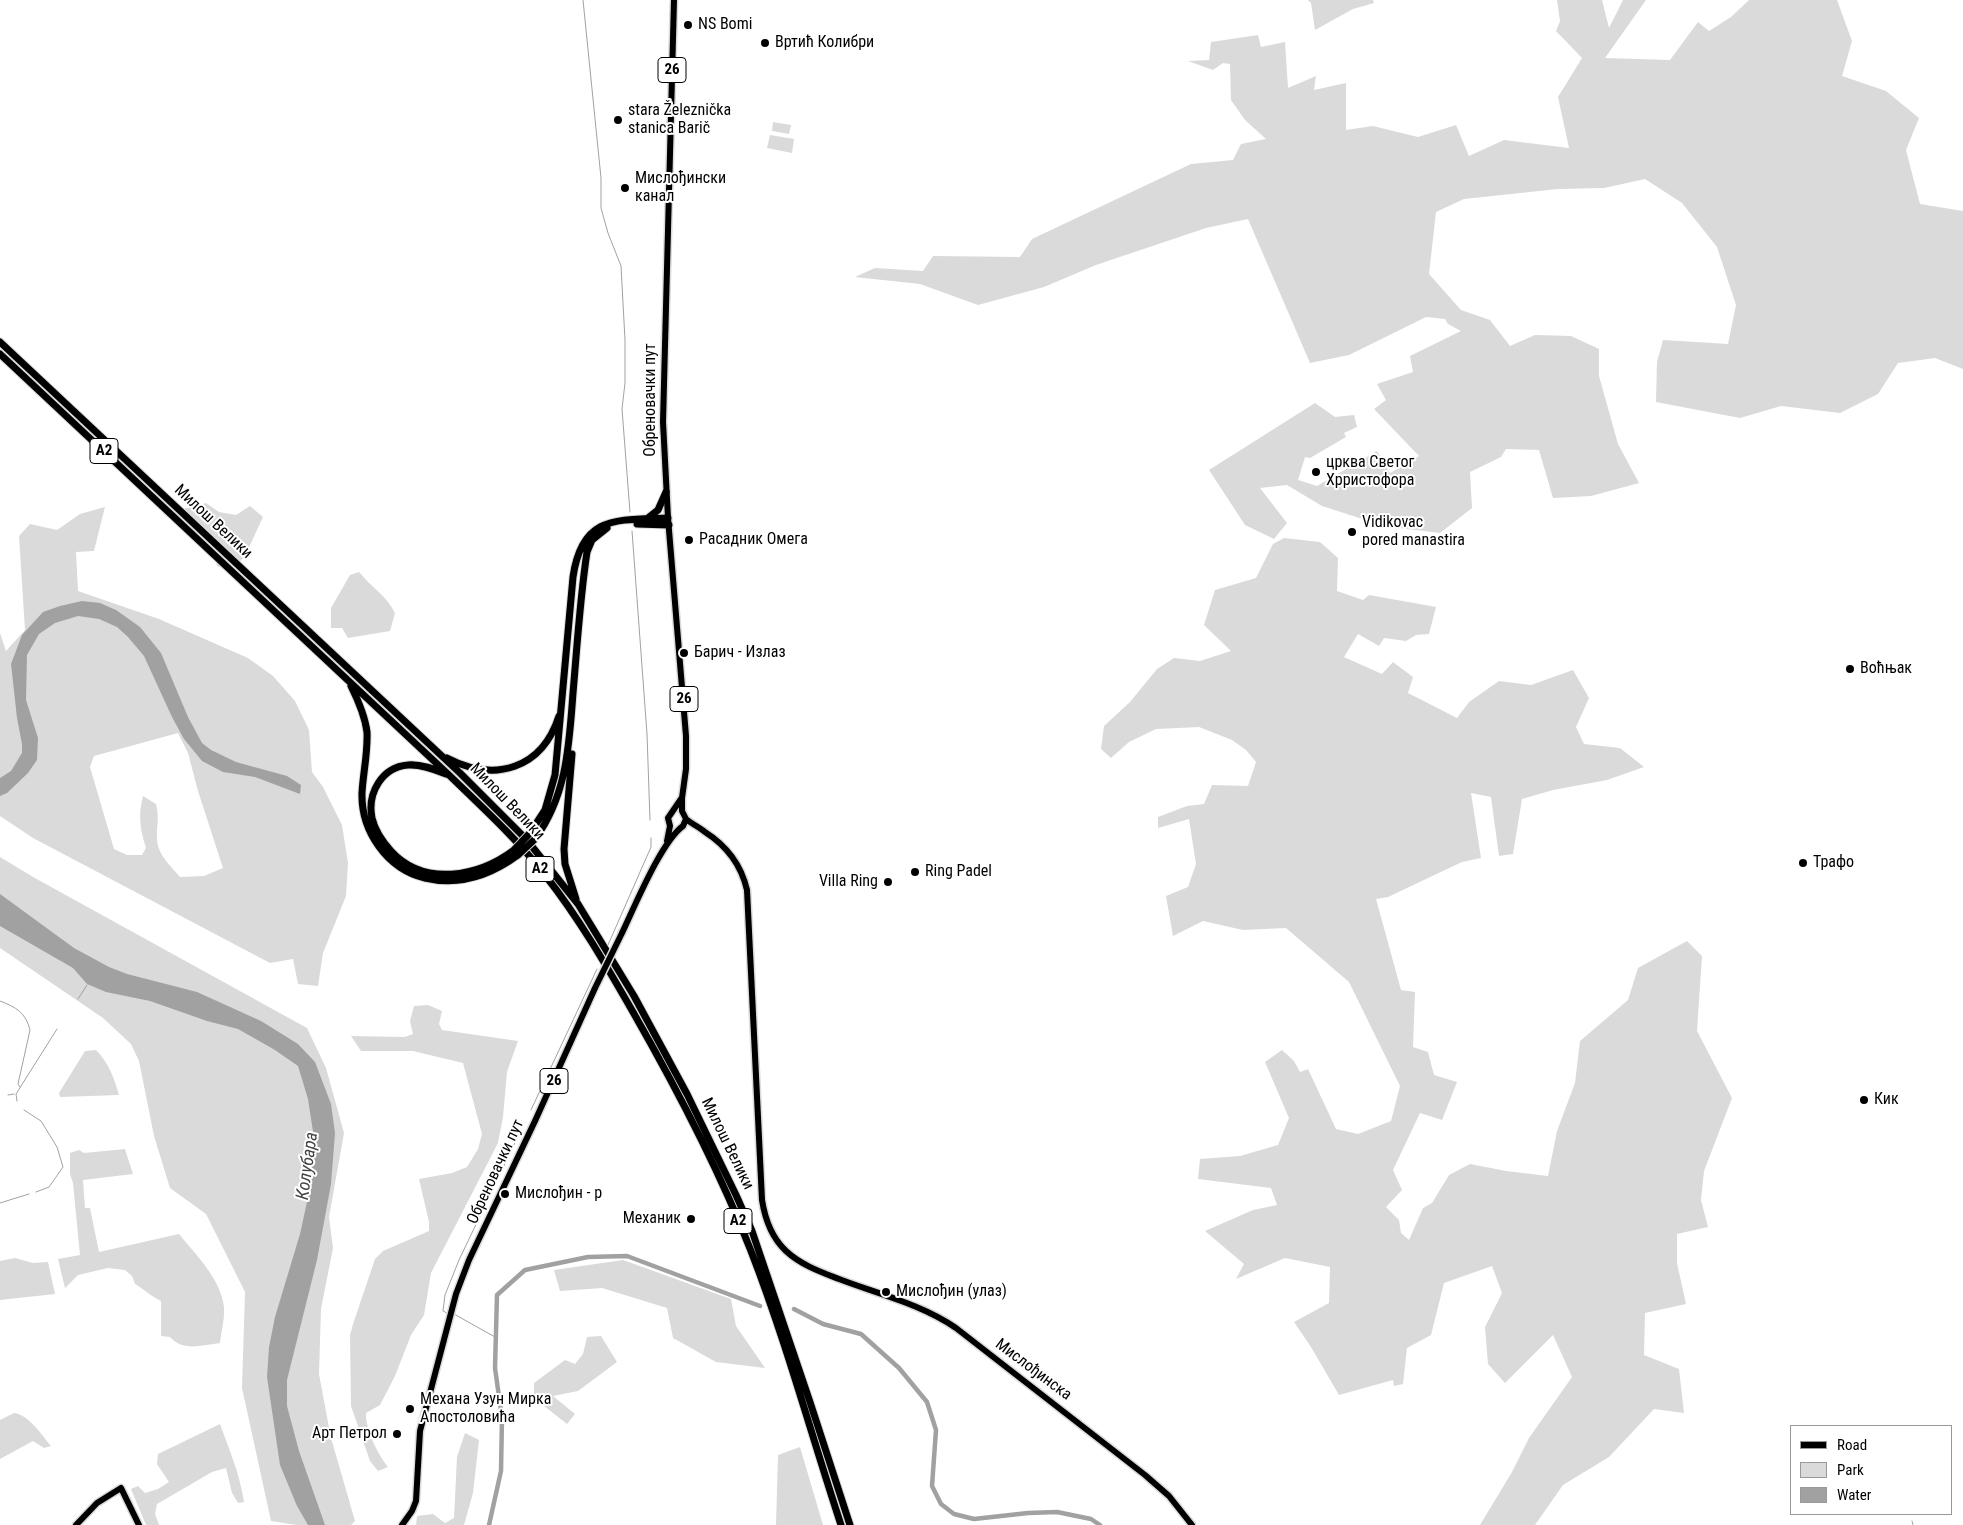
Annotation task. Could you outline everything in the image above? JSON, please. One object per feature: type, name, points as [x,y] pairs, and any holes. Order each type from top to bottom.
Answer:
[{"type":"highway","name":"Милош Велики","points":[[0,342],[440,755],[526,839],[578,904],[658,1038],[752,1231],[850,1525]]},
{"type":"highway","name":"Милош Велики","points":[[0,354],[450,776],[522,847],[566,902],[590,936],[677,1092],[716,1170],[752,1253],[780,1334],[840,1525]]},
{"type":"highway","points":[[647,519],[658,510],[666,492]]},
{"type":"highway","points":[[533,836],[553,786],[558,750],[573,577],[580,548],[590,533],[604,525],[647,519],[669,521]]},
{"type":"highway","points":[[348,681],[360,706],[366,726],[367,744],[362,795],[365,818],[377,844],[389,858],[405,870],[422,878],[451,881],[470,878],[488,872],[516,852],[533,836],[548,820],[557,801],[566,763],[571,725],[586,559],[589,545],[602,531],[611,527],[669,521]]},
{"type":"highway","points":[[440,755],[477,770],[494,770],[515,766],[536,754],[548,740],[562,703]]},
{"type":"highway","points":[[571,725],[573,737],[564,849],[565,864],[578,904]]},
{"type":"highway","points":[[450,776],[426,767],[409,765],[400,766],[383,776],[373,792],[371,810],[375,828],[394,855],[413,867],[434,874],[459,874],[484,867],[516,852]]},
{"type":"main road","name":"Обреновачки пут","points":[[674,0],[664,395],[666,492],[685,728],[686,769],[682,798],[684,816]]},
{"type":"main road","name":"Обреновачки пут","points":[[672,812],[682,798]]},
{"type":"main road","points":[[672,812],[678,811],[684,816]]},
{"type":"main road","name":"26","points":[[670,826],[668,818],[672,812]]},
{"type":"main road","name":"26","points":[[679,828],[684,816]]},
{"type":"main road","name":"Мислођинска","points":[[684,816],[718,841],[733,856],[742,872],[747,890],[762,1200],[766,1218],[774,1236],[785,1250],[806,1265],[929,1313],[949,1323],[1038,1390],[1145,1476],[1168,1496],[1192,1525]]},
{"type":"main road","name":"Обреновачки пут","points":[[666,847],[670,826]]},
{"type":"main road","points":[[670,826],[705,831]]},
{"type":"main road","name":"Обреновачки пут","points":[[402,1525],[412,1512],[416,1501],[420,1431],[450,1313],[470,1260],[525,1144],[595,988],[666,847],[679,828]]},
{"type":"main road","points":[[76,1525],[97,1504],[121,1488],[139,1525]]},
{"type":"green space","points":[[1308,0],[1373,0],[1374,3],[1353,9],[1315,30],[1311,3]]},
{"type":"green space","points":[[1557,0],[1602,0],[1609,28],[1623,0],[1646,0],[1605,58],[1670,60],[1698,22],[1709,31],[1731,17],[1749,0],[1837,0],[1852,41],[1842,76],[1886,91],[1919,118],[1906,150],[1920,204],[1963,211],[1963,369],[1935,358],[1898,363],[1878,394],[1840,413],[1781,406],[1740,418],[1656,402],[1657,362],[1663,340],[1728,344],[1736,305],[1717,247],[1682,203],[1645,179],[1604,188],[1558,189],[1464,199],[1436,212],[1429,274],[1461,310],[1490,320],[1510,346],[1535,335],[1571,336],[1599,349],[1599,376],[1618,444],[1639,483],[1591,496],[1553,498],[1539,450],[1506,449],[1501,457],[1470,472],[1472,508],[1440,533],[1384,526],[1322,506],[1287,485],[1260,488],[1287,523],[1274,539],[1245,525],[1209,470],[1315,403],[1335,417],[1354,415],[1357,427],[1344,433],[1346,437],[1310,458],[1305,457],[1298,480],[1317,486],[1377,451],[1390,473],[1419,456],[1374,409],[1386,400],[1377,384],[1413,372],[1410,356],[1461,331],[1448,324],[1445,319],[1426,317],[1349,355],[1310,363],[1248,219],[1206,228],[1096,265],[1044,287],[978,305],[920,284],[855,277],[875,268],[923,271],[933,256],[1020,257],[1032,239],[1191,164],[1233,160],[1241,144],[1266,139],[1245,120],[1231,100],[1230,64],[1223,63],[1213,70],[1188,61],[1209,60],[1211,42],[1258,35],[1261,47],[1285,42],[1288,88],[1316,76],[1314,90],[1346,83],[1346,130],[1373,126],[1418,137],[1456,125],[1469,156],[1504,140],[1569,148],[1558,97],[1582,58],[1556,31],[1560,21]]},
{"type":"green space","points":[[773,122],[791,125],[789,134],[772,131]]},
{"type":"green space","points":[[770,135],[794,139],[792,153],[767,148]]},
{"type":"green space","points":[[206,503],[219,512],[236,515],[250,506],[263,517],[245,556],[231,571],[217,566],[212,547],[203,533],[185,522],[185,508],[193,508]]},
{"type":"green space","points":[[105,507],[94,551],[76,552],[78,591],[159,619],[248,658],[273,676],[295,701],[309,730],[312,772],[323,787],[342,825],[348,863],[346,896],[323,953],[318,986],[298,984],[293,959],[270,963],[33,838],[0,816],[0,633],[6,651],[25,630],[19,536],[30,524],[57,530],[80,514]],"holes":[[[178,733],[188,753],[223,868],[204,876],[180,877],[166,860],[158,845],[158,814],[156,804],[143,796],[140,822],[146,848],[142,855],[127,855],[114,849],[90,767],[94,756]]]},
{"type":"green space","points":[[1284,538],[1320,542],[1338,558],[1337,591],[1363,600],[1369,595],[1436,607],[1429,634],[1416,635],[1406,641],[1384,638],[1379,646],[1358,634],[1344,657],[1382,674],[1393,662],[1413,677],[1408,693],[1457,718],[1469,702],[1499,681],[1531,685],[1573,670],[1589,698],[1576,727],[1584,744],[1620,748],[1644,767],[1607,780],[1553,790],[1522,799],[1513,854],[1499,856],[1491,797],[1471,793],[1481,858],[1462,862],[1388,897],[1376,899],[1401,990],[1415,992],[1413,1047],[1428,1052],[1434,1075],[1457,1082],[1442,1120],[1420,1113],[1393,1170],[1402,1190],[1386,1207],[1399,1220],[1401,1233],[1409,1240],[1423,1208],[1432,1203],[1449,1175],[1470,1164],[1548,1176],[1557,1131],[1575,1083],[1580,1041],[1628,1000],[1638,968],[1687,941],[1702,956],[1697,1031],[1732,1098],[1704,1171],[1701,1200],[1708,1227],[1677,1234],[1677,1263],[1686,1304],[1645,1313],[1644,1355],[1679,1369],[1684,1413],[1654,1409],[1609,1457],[1563,1485],[1535,1525],[1480,1525],[1512,1472],[1529,1438],[1572,1377],[1553,1335],[1505,1383],[1488,1364],[1485,1327],[1502,1293],[1492,1266],[1444,1283],[1431,1335],[1407,1348],[1403,1384],[1394,1386],[1393,1380],[1339,1395],[1294,1322],[1329,1303],[1330,1267],[1285,1258],[1236,1279],[1244,1264],[1205,1231],[1253,1210],[1277,1205],[1271,1188],[1198,1179],[1200,1159],[1240,1156],[1278,1145],[1289,1118],[1265,1062],[1282,1050],[1294,1061],[1300,1072],[1308,1069],[1336,1129],[1358,1134],[1391,1121],[1400,1086],[1349,982],[1286,928],[1243,930],[1203,921],[1173,936],[1166,896],[1188,887],[1196,864],[1189,819],[1158,828],[1158,817],[1187,806],[1204,804],[1212,785],[1248,786],[1256,762],[1246,750],[1232,740],[1199,727],[1156,729],[1129,742],[1111,758],[1101,749],[1104,726],[1130,702],[1157,669],[1174,658],[1200,661],[1231,651],[1204,625],[1215,590],[1256,578],[1273,544]]},
{"type":"green space","points":[[359,572],[383,596],[395,613],[390,631],[348,638],[342,628],[331,628],[331,608],[350,575]]},
{"type":"green space","points":[[0,857],[307,1028],[326,1068],[344,1133],[329,1217],[333,1248],[321,1309],[319,1374],[331,1438],[355,1521],[351,1525],[297,1525],[271,1521],[242,1388],[245,1292],[206,1214],[170,1188],[154,1136],[139,1061],[131,1044],[103,1018],[0,948]]},
{"type":"green space","points":[[428,1005],[442,1011],[439,1024],[442,1030],[518,1041],[507,1072],[503,1117],[498,1143],[431,1273],[424,1315],[411,1335],[395,1376],[380,1405],[366,1413],[373,1441],[388,1467],[378,1471],[370,1461],[351,1406],[350,1335],[353,1324],[375,1259],[383,1251],[429,1231],[429,1222],[419,1179],[452,1173],[467,1167],[478,1149],[482,1134],[463,1063],[413,1051],[361,1051],[351,1036],[405,1037],[413,1034],[410,1021],[414,1006]]},
{"type":"green space","points":[[96,1050],[110,1071],[119,1095],[60,1097],[59,1093],[85,1051]]},
{"type":"green space","points":[[125,1149],[133,1174],[83,1180],[85,1208],[90,1208],[99,1252],[179,1234],[207,1268],[222,1297],[224,1311],[220,1343],[187,1346],[175,1342],[170,1337],[161,1336],[161,1301],[135,1284],[132,1276],[125,1270],[108,1268],[78,1275],[65,1288],[58,1259],[80,1255],[73,1183],[70,1174],[70,1153],[79,1150],[84,1153]]},
{"type":"green space","points":[[15,1258],[33,1263],[48,1262],[55,1294],[0,1300],[0,1261]]},
{"type":"green space","points":[[623,1260],[731,1299],[736,1326],[765,1368],[716,1362],[673,1338],[667,1308],[602,1288],[560,1291],[554,1270]]},
{"type":"green space","points":[[601,1336],[617,1362],[578,1391],[553,1396],[575,1414],[567,1424],[534,1398],[534,1383],[565,1360],[575,1364],[583,1354],[587,1337]]},
{"type":"green space","points":[[14,1413],[30,1421],[51,1446],[44,1448],[33,1441],[0,1459],[0,1420]]},
{"type":"green space","points":[[220,1424],[237,1471],[244,1502],[238,1503],[232,1493],[226,1468],[212,1472],[157,1504],[155,1514],[159,1525],[146,1525],[131,1489],[138,1486],[145,1493],[158,1489],[169,1482],[157,1464],[158,1454]]},
{"type":"green space","points":[[465,1433],[479,1440],[473,1493],[464,1525],[416,1525],[417,1516],[433,1514],[445,1523],[454,1518],[457,1457]]},
{"type":"green space","points":[[800,1447],[823,1525],[776,1525],[778,1455]]},
{"type":"water","points":[[82,601],[100,603],[116,610],[140,627],[161,653],[188,717],[202,743],[211,750],[236,762],[287,776],[301,785],[300,794],[255,777],[223,772],[202,761],[184,739],[144,656],[128,637],[117,627],[99,619],[78,616],[55,623],[39,634],[27,655],[26,700],[38,738],[37,760],[28,773],[7,793],[0,796],[0,778],[11,771],[22,753],[11,664],[22,635],[43,612]]},
{"type":"water","points":[[0,894],[74,948],[109,967],[127,974],[197,992],[261,1021],[298,1044],[315,1062],[331,1104],[335,1133],[331,1184],[317,1260],[287,1380],[287,1406],[299,1451],[325,1525],[308,1525],[297,1506],[280,1465],[267,1377],[269,1347],[275,1317],[300,1234],[307,1202],[315,1145],[308,1099],[298,1066],[275,1050],[238,1029],[207,1021],[150,1001],[106,992],[87,984],[73,968],[0,926]]},
{"type":"waterway","points":[[583,0],[601,178],[601,208],[608,233],[621,266],[625,340],[625,383],[622,409],[630,512]]},
{"type":"waterway","points":[[632,531],[647,734],[650,820]]},
{"type":"waterway","points":[[608,945],[651,847],[651,838]]},
{"type":"waterway","points":[[531,1110],[597,969]]},
{"type":"waterway","points":[[78,999],[87,985]]},
{"type":"waterway","points":[[0,1001],[20,1011],[26,1019],[30,1030],[18,1084],[20,1087]]},
{"type":"waterway","points":[[17,1101],[16,1094],[57,1029]]},
{"type":"waterway","points":[[8,1095],[14,1094]]},
{"type":"waterway","points":[[24,1110],[41,1121],[57,1147],[63,1167],[49,1187],[36,1192]]},
{"type":"waterway","points":[[447,1313],[443,1311],[445,1295],[459,1260],[521,1130]]},
{"type":"waterway","points":[[0,1203],[29,1194]]},
{"type":"waterway","points":[[489,1525],[501,1471],[502,1418],[495,1368],[497,1295],[525,1270],[588,1257],[627,1256],[760,1306]]},
{"type":"waterway","points":[[794,1309],[823,1324],[861,1334],[899,1368],[927,1402],[936,1430],[932,1486],[941,1504],[954,1514],[974,1519],[1057,1512],[1091,1519],[1100,1525]]},
{"type":"waterway","points":[[454,1314],[495,1337]]},
{"type":"waterway","points":[[1912,1521],[1913,1525]]},
{"type":"place","name":"NS Bomi","points":[[688,25]]},
{"type":"place","name":"Вртић Колибри","points":[[765,43]]},
{"type":"place","name":"stara Železnička stanica Barič","points":[[618,120]]},
{"type":"place","name":"Мислођински канал","points":[[625,188]]},
{"type":"place","name":"црква Светог Хрристофора","points":[[1316,472]]},
{"type":"place","name":"Vidikovac pored manastira","points":[[1352,532]]},
{"type":"place","name":"Расадник Омега","points":[[689,540]]},
{"type":"place","name":"Барич - Излаз","points":[[684,653]]},
{"type":"place","name":"Воћњак","points":[[1850,669]]},
{"type":"place","name":"Трафо","points":[[1803,863]]},
{"type":"place","name":"Ring Padel","points":[[915,872]]},
{"type":"place","name":"Villa Ring","points":[[888,882]]},
{"type":"place","name":"Кик","points":[[1864,1100]]},
{"type":"place","name":"Мислођин - р","points":[[505,1194]]},
{"type":"place","name":"Механик","points":[[691,1219]]},
{"type":"place","name":"Мислођин (улаз)","points":[[886,1292]]},
{"type":"place","name":"Механа Узун Мирка Апостоловића","points":[[410,1409]]},
{"type":"place","name":"Арт Петрол","points":[[397,1434]]},
{"type":"water label","name":"Колубара","points":[[308,1166]]}]
